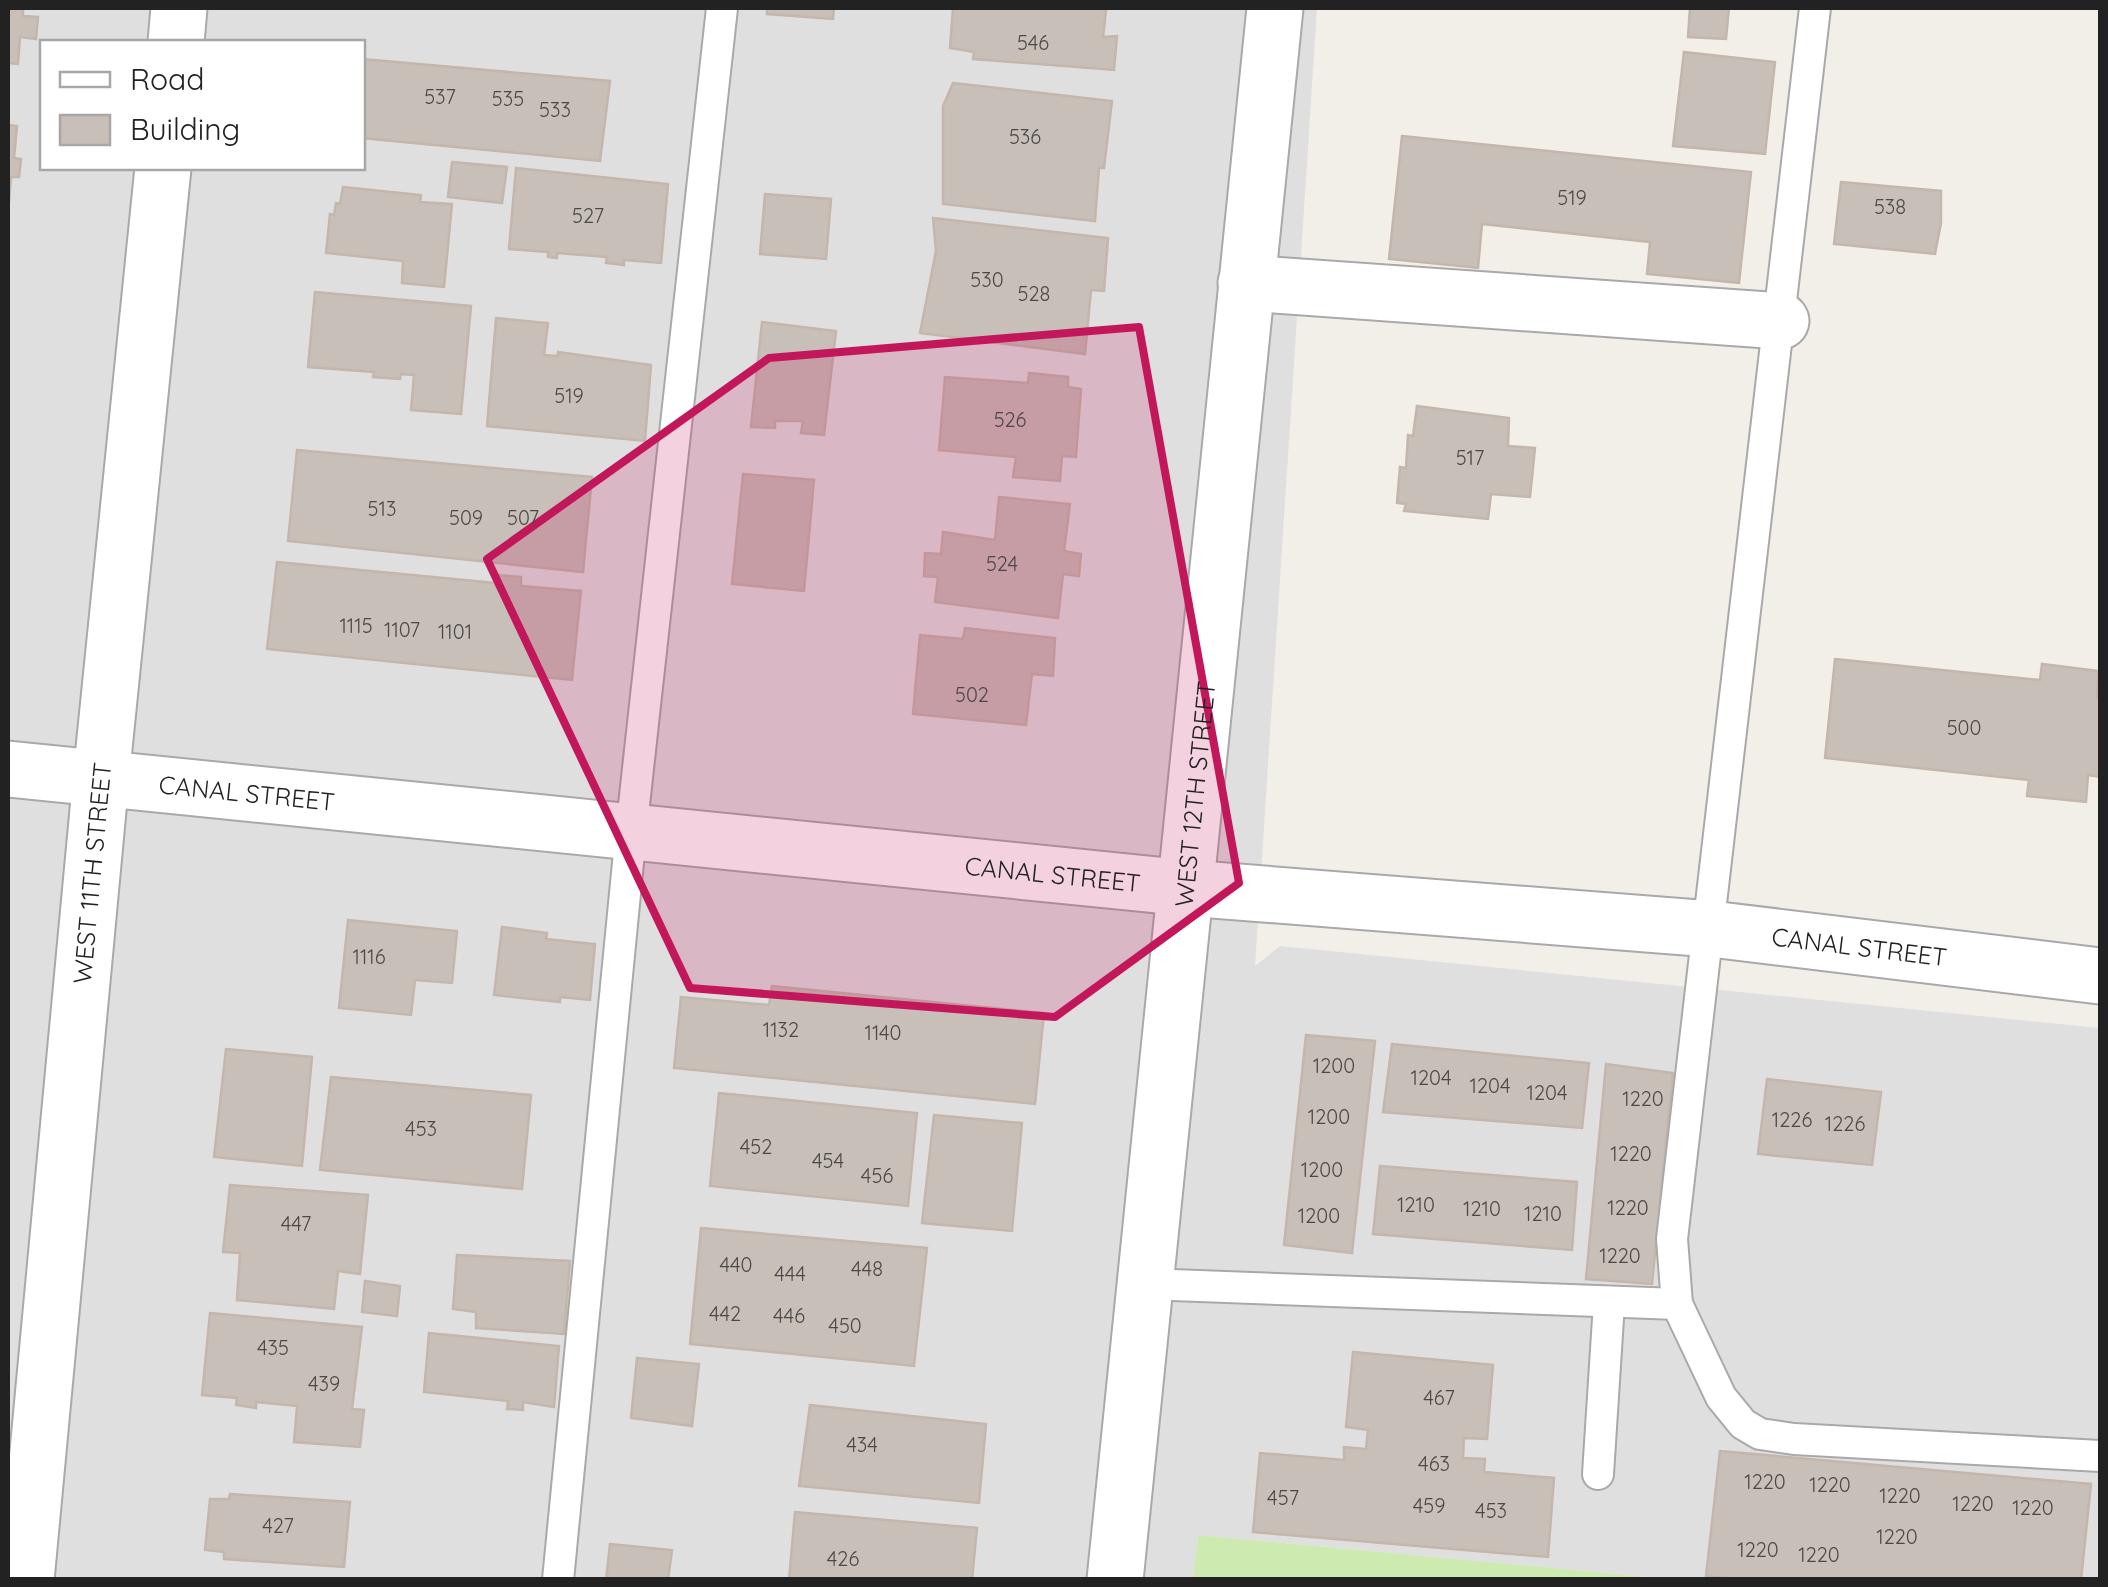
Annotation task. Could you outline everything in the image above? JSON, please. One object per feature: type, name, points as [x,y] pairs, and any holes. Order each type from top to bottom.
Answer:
[{"type":"street","points":[[176,40],[179,8]]},
{"type":"street","name":"WEST 12TH STREET","points":[[1115,1580],[1276,8]]},
{"type":"street","name":"WEST 11TH STREET","points":[[26,1580],[163,170]]},
{"type":"street","points":[[1246,283],[1780,321]]},
{"type":"street","name":"CANAL STREET","points":[[8,769],[1186,888],[1710,929],[2100,976]]},
{"type":"lane","points":[[558,1580],[631,832],[722,8]]},
{"type":"lane","points":[[1815,8],[1672,1239],[1677,1304],[1720,1397],[1744,1424],[1760,1434],[2100,1456]]},
{"type":"lane","points":[[1146,1284],[1677,1304]]},
{"type":"lane","points":[[1598,1474],[1609,1302]]},
{"type":"highlighted area","points":[[1139,327],[1239,883],[1055,1017],[690,988],[487,559],[769,358]]},
{"type":"shaded area","points":[[8,8],[1317,8],[1255,966],[1280,946],[2100,1028],[2100,1579],[1671,1579],[1198,1535],[1193,1580],[8,1580]]},
{"type":"green space","points":[[1198,1535],[1671,1579],[1193,1579]]},
{"type":"building","points":[[8,8],[23,8],[23,16],[38,17],[36,39],[20,37],[18,64],[8,63]]},
{"type":"building","points":[[767,8],[834,8],[833,19],[767,14]]},
{"type":"building","points":[[953,8],[1101,8],[1106,10],[1103,37],[1117,36],[1114,70],[973,59],[974,52],[950,48]]},
{"type":"building","points":[[1690,8],[1729,8],[1726,39],[1688,37]]},
{"type":"building","points":[[1684,52],[1775,62],[1765,154],[1673,146]]},
{"type":"building","points":[[365,59],[610,81],[600,161],[365,138]]},
{"type":"building","points":[[953,83],[1112,101],[1104,168],[1099,168],[1095,221],[943,204],[943,106]]},
{"type":"building","points":[[8,125],[17,126],[14,158],[21,159],[19,177],[11,177],[9,202]]},
{"type":"building","points":[[1402,136],[1751,172],[1739,283],[1647,274],[1650,242],[1482,224],[1478,268],[1389,259]]},
{"type":"building","points":[[452,162],[507,167],[502,203],[448,197]]},
{"type":"building","points":[[516,168],[668,184],[661,263],[624,260],[624,265],[606,263],[607,257],[557,253],[557,258],[548,257],[548,252],[509,249]]},
{"type":"building","points":[[1841,182],[1941,191],[1941,223],[1935,254],[1834,244]]},
{"type":"building","points":[[343,187],[421,195],[420,202],[452,204],[444,287],[402,283],[403,261],[326,253],[330,214],[334,215],[336,203],[340,204]]},
{"type":"building","points":[[765,194],[831,199],[826,259],[760,254]]},
{"type":"building","points":[[933,218],[1108,238],[1104,291],[1091,290],[1085,354],[920,333],[936,251]]},
{"type":"building","points":[[315,292],[471,306],[461,414],[411,410],[414,375],[401,374],[400,379],[373,377],[374,372],[308,367]]},
{"type":"building","points":[[496,318],[548,323],[544,355],[558,356],[558,352],[651,365],[645,441],[487,426]]},
{"type":"building","points":[[762,322],[836,331],[824,435],[801,433],[803,421],[775,421],[775,428],[751,427]]},
{"type":"building","points":[[1029,373],[1068,377],[1068,387],[1081,389],[1076,457],[1062,456],[1060,481],[1013,477],[1016,457],[939,450],[945,377],[1028,383]]},
{"type":"building","points":[[1417,406],[1509,418],[1508,446],[1535,448],[1530,497],[1491,494],[1488,519],[1404,511],[1406,504],[1397,503],[1400,467],[1406,468],[1408,435],[1413,436]]},
{"type":"building","points":[[297,450],[592,477],[583,572],[288,541]]},
{"type":"building","points":[[743,474],[814,480],[804,591],[732,584]]},
{"type":"building","points":[[999,497],[1070,504],[1064,551],[1081,554],[1079,576],[1063,574],[1058,618],[935,602],[938,577],[924,576],[925,553],[941,554],[943,532],[995,540]]},
{"type":"building","points":[[277,562],[496,583],[496,575],[521,577],[521,586],[581,591],[572,680],[267,649]]},
{"type":"building","points":[[965,628],[1055,638],[1053,676],[1032,674],[1026,725],[913,714],[920,635],[963,639]]},
{"type":"building","points":[[1835,659],[2040,680],[2042,664],[2099,671],[2100,777],[2088,775],[2086,802],[2027,796],[2029,780],[1825,758]]},
{"type":"building","points":[[348,920],[457,931],[452,983],[415,980],[411,1015],[339,1008]]},
{"type":"building","points":[[502,927],[547,933],[546,939],[595,944],[590,1000],[560,997],[560,1002],[494,995]]},
{"type":"building","points":[[772,986],[1044,1013],[1035,1104],[674,1068],[681,997],[769,1005]]},
{"type":"building","points":[[1306,1035],[1375,1041],[1352,1253],[1284,1245]]},
{"type":"building","points":[[1392,1044],[1589,1063],[1582,1128],[1383,1112]]},
{"type":"building","points":[[226,1049],[312,1057],[302,1166],[214,1157]]},
{"type":"building","points":[[1606,1064],[1673,1073],[1652,1284],[1586,1279]]},
{"type":"building","points":[[331,1077],[531,1095],[522,1189],[320,1170]]},
{"type":"building","points":[[1767,1079],[1881,1092],[1872,1165],[1758,1154]]},
{"type":"building","points":[[719,1093],[917,1113],[908,1206],[710,1186]]},
{"type":"building","points":[[934,1115],[1022,1123],[1012,1231],[922,1223]]},
{"type":"building","points":[[1380,1166],[1577,1182],[1572,1250],[1373,1234]]},
{"type":"building","points":[[230,1185],[368,1195],[360,1274],[338,1271],[334,1309],[237,1300],[240,1253],[223,1252]]},
{"type":"building","points":[[701,1228],[927,1248],[914,1366],[690,1344]]},
{"type":"building","points":[[457,1255],[570,1261],[564,1334],[476,1328],[476,1312],[453,1309]]},
{"type":"building","points":[[365,1281],[400,1286],[397,1316],[362,1312]]},
{"type":"building","points":[[210,1313],[362,1327],[352,1409],[364,1410],[360,1447],[294,1442],[297,1406],[256,1402],[256,1408],[236,1405],[237,1398],[202,1395]]},
{"type":"building","points":[[429,1333],[559,1346],[554,1407],[523,1402],[523,1410],[507,1409],[508,1401],[424,1392]]},
{"type":"building","points":[[1353,1352],[1493,1365],[1487,1439],[1464,1438],[1463,1458],[1485,1459],[1484,1472],[1554,1478],[1548,1557],[1253,1532],[1260,1453],[1344,1460],[1344,1447],[1366,1449],[1368,1430],[1346,1427]]},
{"type":"building","points":[[637,1358],[699,1364],[692,1426],[631,1418]]},
{"type":"building","points":[[810,1405],[986,1424],[979,1503],[799,1486]]},
{"type":"building","points":[[1720,1451],[2091,1484],[2081,1580],[1743,1580],[1706,1576]]},
{"type":"building","points":[[230,1494],[350,1502],[344,1567],[224,1559],[224,1552],[205,1550],[210,1499],[229,1499]]},
{"type":"building","points":[[795,1512],[977,1528],[972,1580],[789,1580]]},
{"type":"building","points":[[610,1544],[672,1550],[668,1580],[606,1580]]}]
